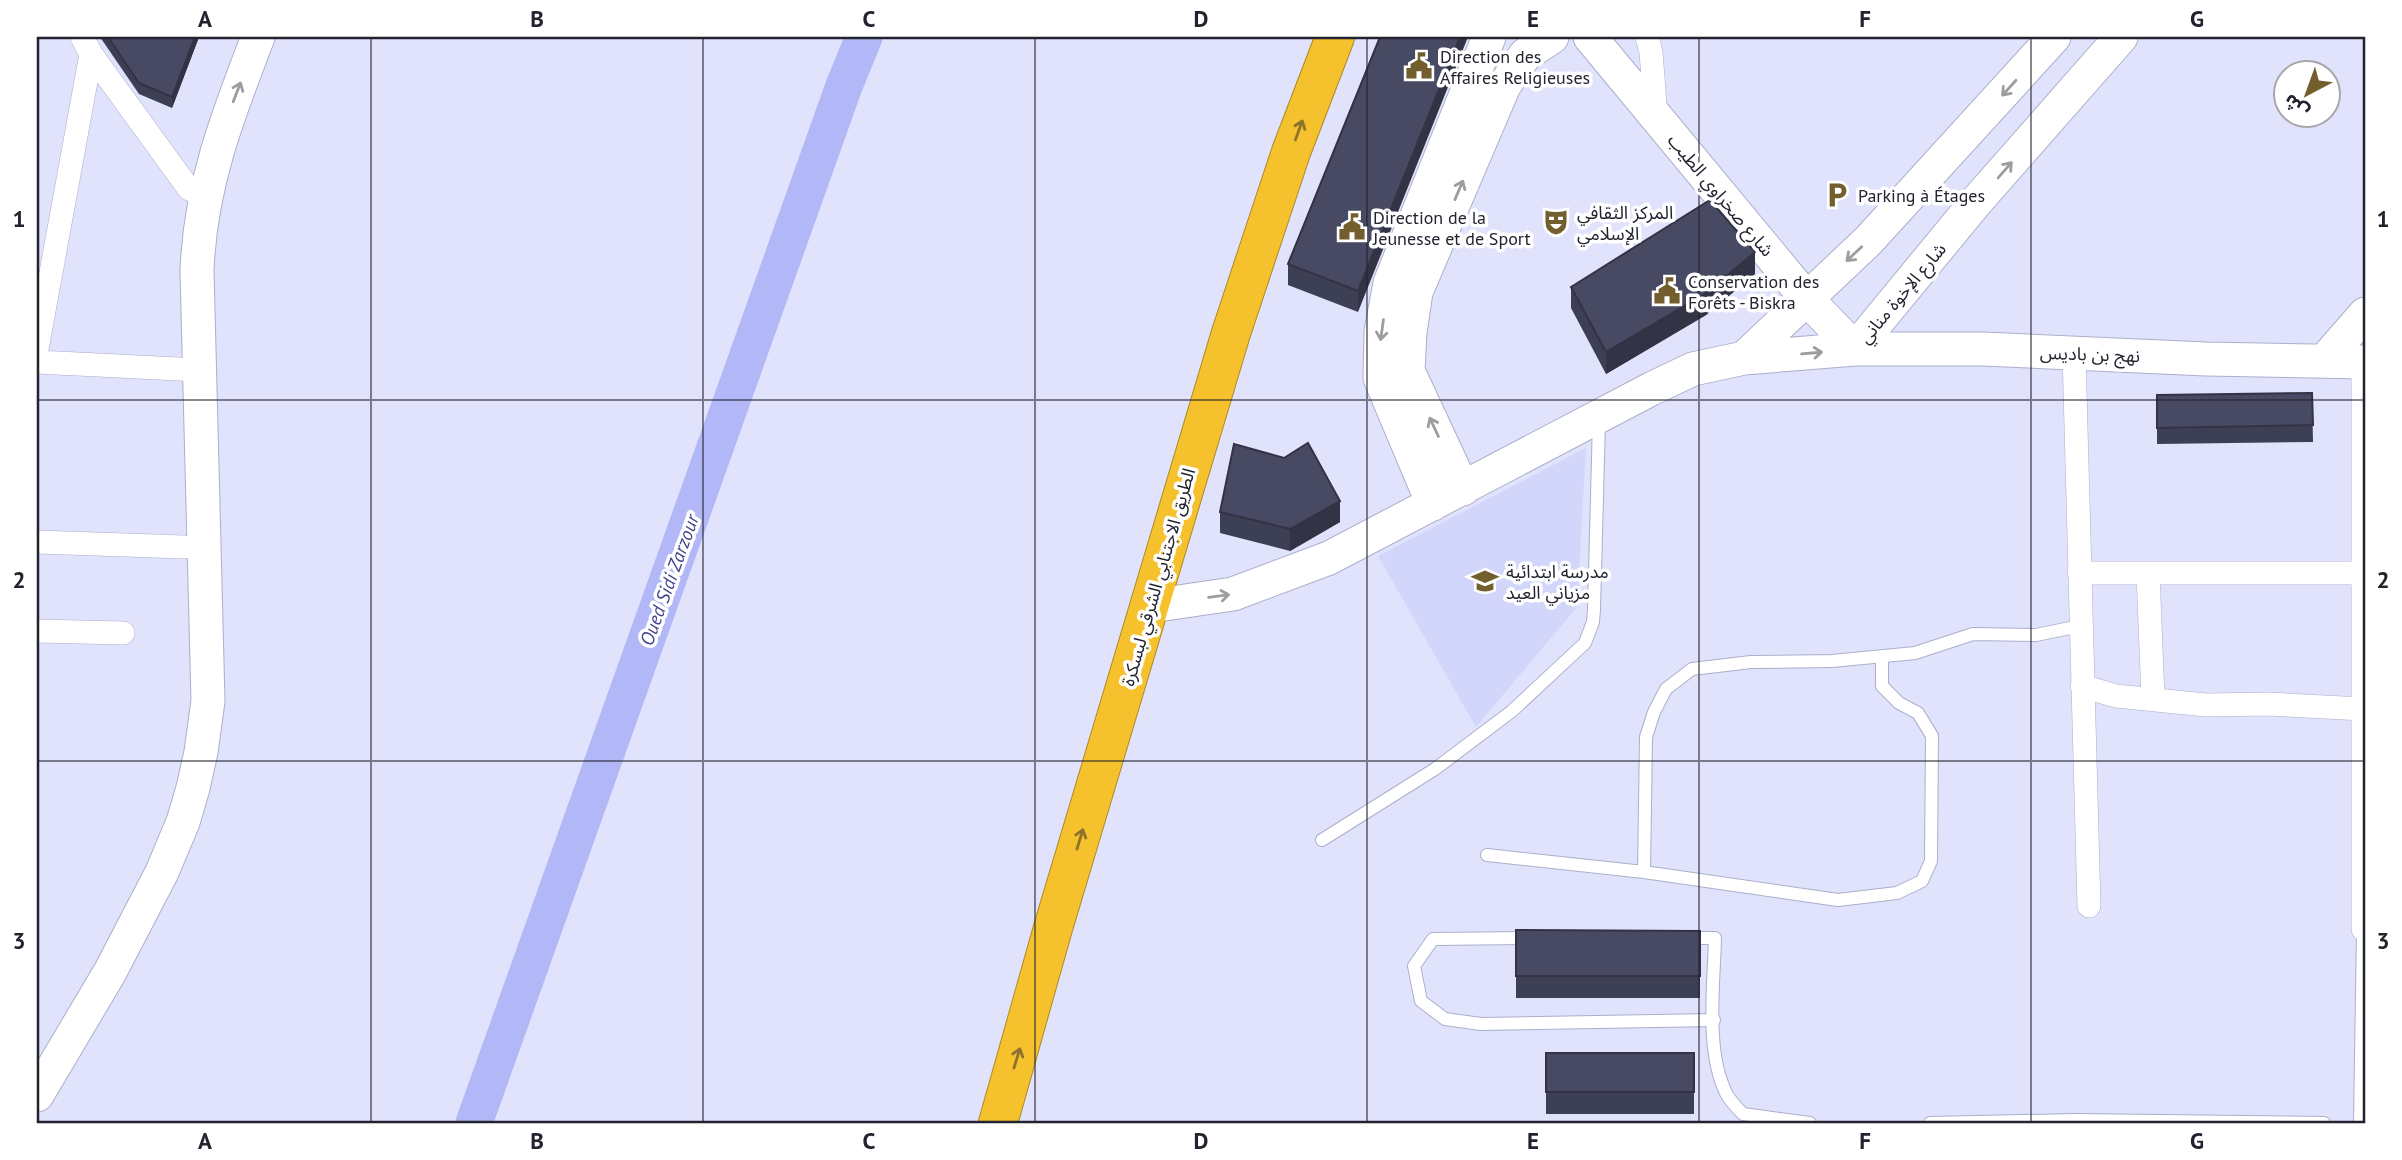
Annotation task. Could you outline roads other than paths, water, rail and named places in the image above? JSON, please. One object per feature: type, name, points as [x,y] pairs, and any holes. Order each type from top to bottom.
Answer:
[{"type":"highway","name":"الطريق الاجتنابي الشرقي لبسكرة","points":[[972,1123],[1237,234],[1306,37]]},
{"type":"highway","name":"الطريق الاجتنابي الشرقي لبسكرة","points":[[998,1123],[1169,539],[1263,232],[1335,37]]},
{"type":"main road","points":[[37,1057],[145,861],[165,813],[181,747],[186,699],[184,547],[198,237],[196,148],[211,97],[234,37]]},
{"type":"main road","points":[[197,192],[216,150],[258,37]]},
{"type":"main road","points":[[1463,489],[1408,371],[1410,332],[1403,287],[1489,37]]},
{"type":"main road","name":"شارع صخراوي الطيب","points":[[1590,37],[1807,299],[1855,349]]},
{"type":"main road","points":[[1744,358],[1868,241],[2054,37]]},
{"type":"main road","name":"شارع الإخوة مناني","points":[[1151,606],[1233,594],[1329,558],[1693,369],[1744,358],[1855,349],[1976,202],[2121,37]]},
{"type":"main road","points":[[1433,504],[1380,378],[1381,332],[1526,43]]},
{"type":"main road","points":[[1937,167],[1976,202]]},
{"type":"main road","points":[[2324,361],[2365,314]]},
{"type":"main road","name":"نهج بن باديس","points":[[1855,349],[1983,349],[2206,359],[2364,362]]},
{"type":"main road","points":[[37,1095],[110,972],[162,872],[183,822],[193,788],[208,701],[190,370]]},
{"type":"street","points":[[1647,37],[1651,52],[1656,117]]},
{"type":"street","points":[[86,45],[197,192]]},
{"type":"street","points":[[37,349],[86,45]]},
{"type":"street","points":[[2074,354],[2089,906]]},
{"type":"street","points":[[37,362],[190,370]]},
{"type":"street","points":[[2363,929],[2364,362]]},
{"type":"street","points":[[37,542],[184,547]]},
{"type":"street","points":[[2079,573],[2365,573]]},
{"type":"street","points":[[2148,573],[2152,699]]},
{"type":"street","points":[[37,631],[123,633]]},
{"type":"street","points":[[2082,686],[2116,696],[2206,705],[2268,704],[2363,709]]},
{"type":"lane","points":[[1322,840],[1435,769],[1512,711],[1585,643],[1593,622],[1594,608],[1599,417]]},
{"type":"lane","points":[[1644,872],[1646,737],[1654,712],[1666,689],[1692,669],[1751,662],[1832,661],[1915,653],[1973,634],[2036,635],[2080,626]]},
{"type":"lane","points":[[1487,855],[1644,872],[1838,900],[1897,893],[1922,881],[1931,862],[1932,736],[1918,713],[1899,703],[1882,686],[1882,656]]},
{"type":"lane","points":[[2360,1123],[2363,929]]},
{"type":"lane","points":[[1541,938],[1433,939],[1414,965],[1421,1001],[1445,1019],[1481,1024],[1714,1020]]},
{"type":"lane","points":[[1675,938],[1715,938],[1716,1062],[1727,1094],[1743,1114],[1810,1123]]},
{"type":"lane","points":[[1930,1123],[2324,1123]]},
{"type":"waterway","name":"Oued Sidi Zarzour","points":[[474,1123],[844,86],[864,37]]},
{"type":"place","name":"Direction des Affaires Religieuses","points":[[1419,66]]},
{"type":"place","name":"Parking à Étages","points":[[1837,195]]},
{"type":"place","name":"المركز الثقافي الإسلامي","points":[[1556,222]]},
{"type":"place","name":"Direction de la Jeunesse et de Sport","points":[[1352,227]]},
{"type":"place","name":"Conservation des Forêts - Biskra","points":[[1667,291]]},
{"type":"place","name":"مدرسة ابتدائية مزياني العيد","points":[[1485,581]]}]
